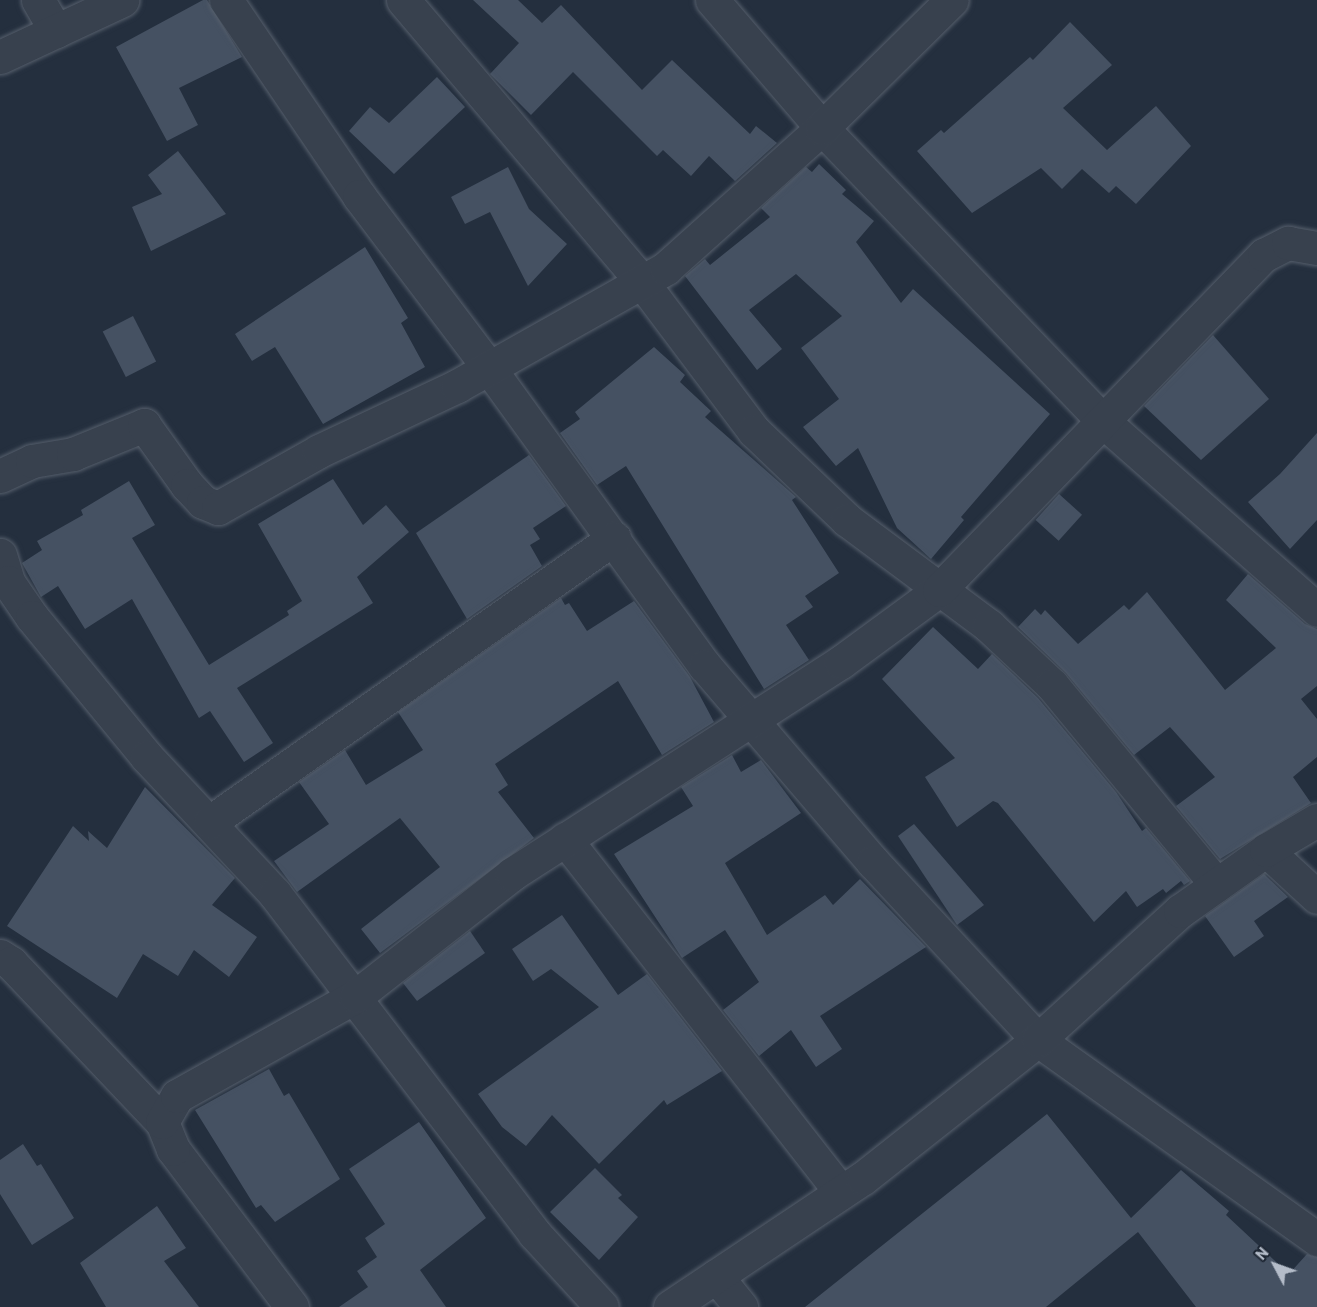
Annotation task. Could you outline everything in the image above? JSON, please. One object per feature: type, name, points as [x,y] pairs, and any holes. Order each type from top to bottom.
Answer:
[{"type":"street","points":[[38,0],[56,31]]},
{"type":"street","points":[[0,57],[122,0]]},
{"type":"street","points":[[226,0],[359,196],[489,368],[705,666],[873,862],[1038,1040],[1317,1239]]},
{"type":"street","points":[[403,0],[642,282],[754,431],[779,459],[890,556],[989,626],[1052,685],[1217,885]]},
{"type":"street","points":[[712,0],[822,128],[1104,422],[1317,610]]},
{"type":"street","points":[[0,476],[32,461],[73,454],[144,425],[186,484],[203,502],[218,508],[319,451],[489,368],[666,268],[822,128],[952,0]]},
{"type":"street","points":[[162,1122],[177,1096],[356,996],[512,874],[841,662],[939,590],[1264,255],[1288,243],[1317,248]]},
{"type":"street","points":[[210,822],[614,538]]},
{"type":"street","points":[[0,555],[8,582],[32,617],[147,758],[210,822],[275,894],[356,996],[534,1233],[602,1307]]},
{"type":"street","points":[[670,1307],[841,1192],[1038,1040],[1180,911],[1266,850],[1317,820]]},
{"type":"street","points":[[565,839],[841,1192]]},
{"type":"street","points":[[1266,850],[1317,897]]},
{"type":"street","points":[[0,956],[11,963],[162,1122],[173,1149],[292,1307]]},
{"type":"street","points":[[716,1276],[741,1307]]},
{"type":"building","points":[[203,0],[207,0],[242,57],[179,88],[198,125],[167,141],[116,47]]},
{"type":"building","points":[[473,0],[518,0],[542,23],[561,5],[642,90],[672,60],[750,134],[756,126],[777,143],[735,181],[709,156],[691,176],[663,150],[657,156],[573,72],[531,115],[490,74],[519,43]]},
{"type":"building","points":[[1070,22],[1112,65],[1063,108],[1107,150],[1156,106],[1191,146],[1136,204],[1116,186],[1109,193],[1082,169],[1062,189],[1041,168],[972,213],[917,151],[941,130],[944,133],[1030,57],[1033,60]]},
{"type":"building","points":[[437,77],[465,107],[394,174],[349,131],[370,107],[389,123]]},
{"type":"building","points":[[178,151],[226,214],[151,251],[132,207],[162,194],[148,175]]},
{"type":"building","points":[[819,164],[846,190],[842,194],[874,221],[856,242],[901,303],[913,289],[1050,414],[961,517],[964,520],[931,559],[897,528],[858,448],[836,466],[803,427],[839,399],[801,348],[842,316],[796,274],[749,310],[782,349],[757,370],[685,276],[705,259],[710,265],[770,217],[761,208],[806,167],[812,172]]},
{"type":"building","points":[[508,167],[529,209],[567,244],[528,286],[490,212],[465,224],[451,197]]},
{"type":"building","points":[[365,247],[408,318],[401,323],[425,367],[323,424],[275,347],[252,361],[235,334]]},
{"type":"building","points":[[133,316],[156,361],[126,377],[103,331]]},
{"type":"building","points":[[1213,335],[1269,399],[1201,460],[1144,406]]},
{"type":"building","points":[[654,347],[685,375],[680,382],[711,411],[705,417],[796,497],[792,500],[839,573],[805,596],[813,607],[786,625],[809,660],[764,689],[626,466],[597,485],[560,433],[580,419],[575,412]]},
{"type":"building","points":[[1317,433],[1317,520],[1290,549],[1248,502],[1280,474]]},
{"type":"building","points":[[529,455],[566,506],[533,528],[540,539],[530,545],[542,566],[467,619],[416,533]]},
{"type":"building","points":[[333,479],[363,525],[386,505],[409,532],[357,577],[373,603],[237,688],[273,743],[244,762],[210,711],[199,718],[132,599],[85,629],[58,586],[41,597],[22,563],[42,550],[37,541],[83,515],[81,510],[129,481],[155,525],[132,538],[209,665],[289,615],[287,611],[302,601],[258,524]]},
{"type":"building","points":[[1059,494],[1082,515],[1059,541],[1036,520]]},
{"type":"building","points":[[1248,574],[1305,624],[1317,629],[1317,686],[1301,699],[1317,719],[1317,757],[1293,777],[1311,803],[1220,859],[1176,806],[1215,777],[1170,727],[1134,755],[1066,673],[1018,627],[1035,609],[1041,615],[1045,610],[1078,644],[1124,605],[1129,610],[1147,592],[1225,690],[1276,648],[1226,600]]},
{"type":"building","points":[[561,598],[565,605],[569,603],[587,631],[634,601],[690,677],[714,722],[662,755],[618,681],[495,764],[508,785],[498,792],[534,838],[380,953],[361,929],[440,867],[400,818],[297,892],[274,861],[329,824],[299,782],[345,750],[366,785],[423,750],[398,712]]},
{"type":"building","points":[[933,627],[978,669],[992,654],[1038,698],[1116,792],[1142,831],[1146,828],[1190,881],[1184,885],[1181,881],[1166,893],[1163,889],[1137,907],[1126,891],[1094,922],[998,803],[993,801],[957,827],[925,777],[955,758],[882,679]]},
{"type":"building","points":[[732,755],[741,772],[761,760],[801,813],[725,863],[767,935],[825,895],[833,905],[860,879],[926,947],[820,1016],[842,1049],[816,1067],[791,1030],[759,1056],[723,1010],[759,982],[725,930],[682,958],[614,854],[693,806],[681,787]]},
{"type":"building","points":[[145,787],[235,878],[212,905],[257,937],[229,977],[194,950],[178,976],[143,954],[117,998],[7,926],[73,826],[89,841],[88,831],[107,848]]},
{"type":"building","points":[[914,824],[984,905],[957,925],[898,836]]},
{"type":"building","points":[[1264,874],[1288,897],[1254,921],[1264,936],[1234,957],[1205,916]]},
{"type":"building","points":[[562,915],[618,995],[647,974],[722,1071],[667,1105],[664,1100],[599,1164],[552,1115],[526,1146],[502,1127],[478,1094],[599,1007],[551,969],[533,981],[512,949]]},
{"type":"building","points":[[470,931],[485,953],[417,1001],[403,983]]},
{"type":"building","points":[[269,1069],[284,1096],[289,1093],[340,1179],[275,1222],[261,1205],[256,1208],[195,1110]]},
{"type":"building","points":[[1047,1114],[1131,1218],[1181,1170],[1229,1211],[1226,1215],[1289,1274],[1307,1254],[1317,1257],[1317,1307],[1196,1307],[1138,1232],[1046,1307],[805,1307]]},
{"type":"building","points":[[419,1122],[486,1218],[420,1270],[446,1307],[339,1307],[368,1287],[357,1271],[377,1257],[365,1238],[385,1224],[349,1169]]},
{"type":"building","points":[[23,1144],[37,1166],[41,1164],[74,1218],[32,1245],[0,1194],[0,1160]]},
{"type":"building","points":[[595,1168],[622,1195],[618,1198],[638,1217],[599,1260],[550,1212]]},
{"type":"building","points":[[157,1206],[186,1248],[164,1261],[199,1307],[106,1307],[80,1263]]}]
